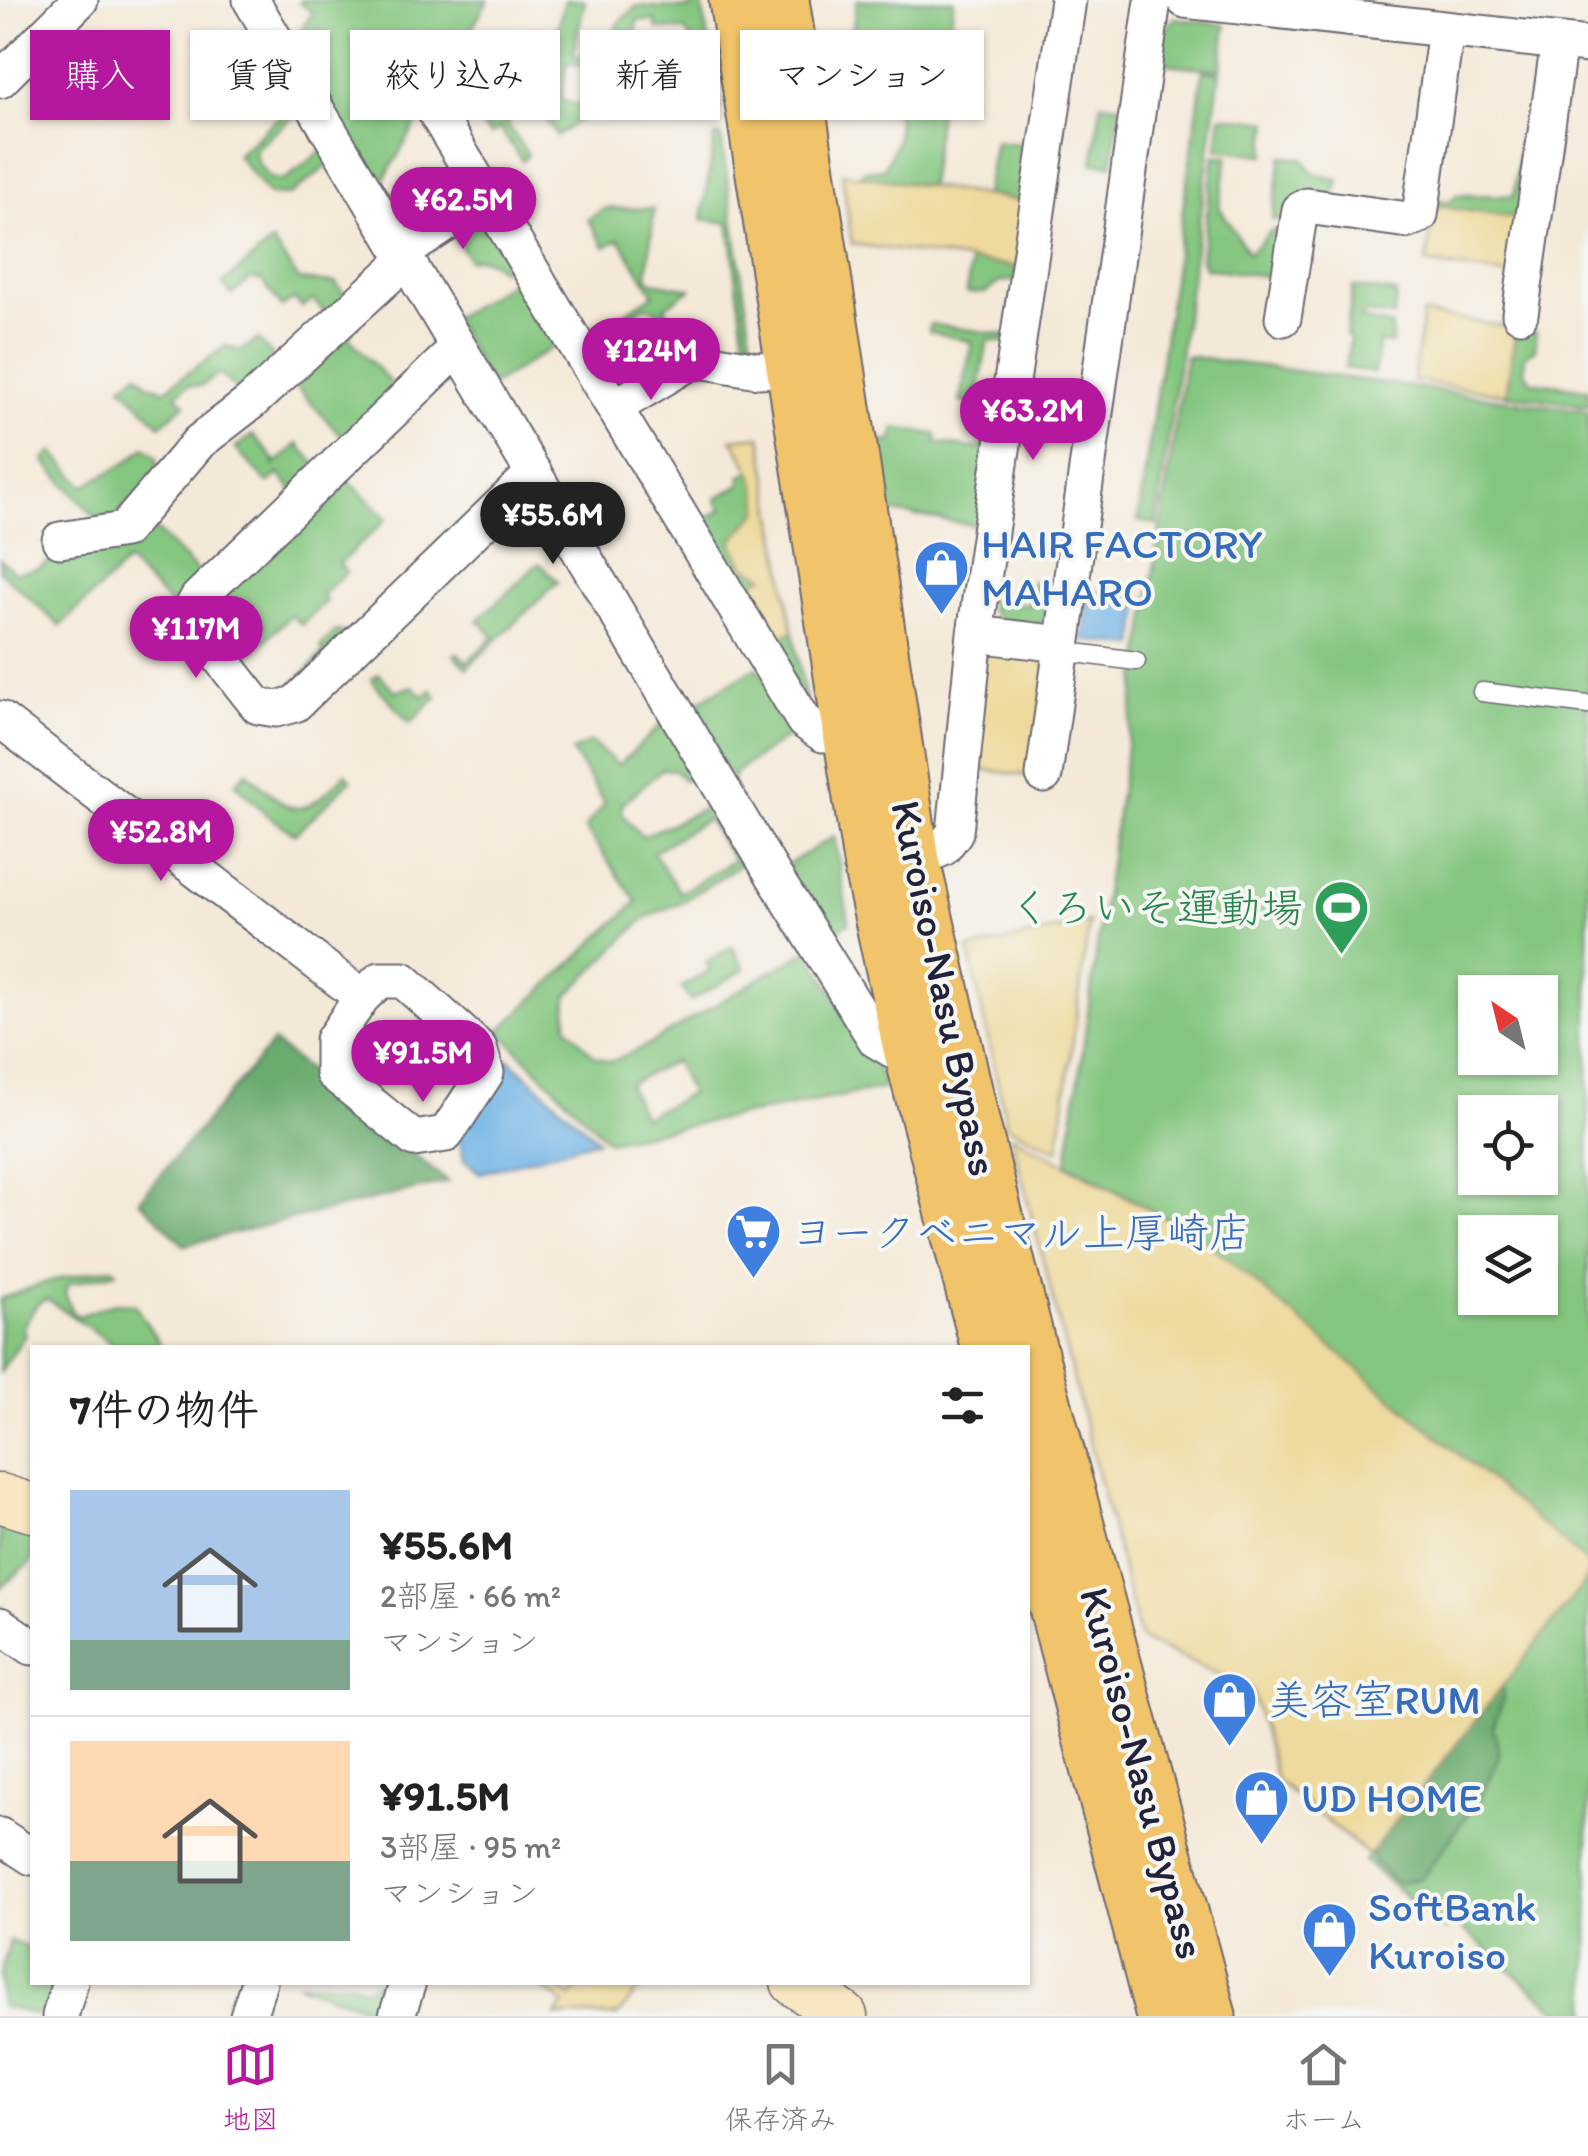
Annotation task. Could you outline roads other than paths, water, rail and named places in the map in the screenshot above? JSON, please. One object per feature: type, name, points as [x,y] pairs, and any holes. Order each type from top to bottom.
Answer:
[{"type":"main road","name":"Kuroiso-Nasu Bypass","points":[[737,0],[872,874],[912,1052],[988,1345]]},
{"type":"main road","name":"Kuroiso-Nasu Bypass","points":[[781,0],[912,861],[973,1129],[1028,1345]]},
{"type":"main road","name":"Kuroiso-Nasu Bypass","points":[[1030,1351],[1208,2016]]},
{"type":"main road","name":"Kuroiso-Nasu Bypass","points":[[1030,1505],[1164,2016]]},
{"type":"street","points":[[0,80],[80,0]]},
{"type":"street","points":[[251,0],[876,1040],[893,1050],[912,1052]]},
{"type":"street","points":[[912,861],[944,848],[956,832],[976,634],[1068,0]]},
{"type":"street","points":[[1044,775],[1153,0]]},
{"type":"street","points":[[1185,0],[1376,11],[1446,30],[1573,44],[1520,314]]},
{"type":"street","points":[[1283,318],[1300,210],[1307,206],[1408,220],[1420,215],[1446,30]]},
{"type":"street","points":[[440,120],[804,720],[823,734],[851,733]]},
{"type":"street","points":[[60,540],[124,530],[199,442],[250,402],[404,257],[487,197]]},
{"type":"street","points":[[458,348],[198,598],[190,610],[191,622],[258,706],[276,710],[295,704],[534,473]]},
{"type":"street","points":[[615,407],[690,362],[758,370],[794,368]]},
{"type":"street","points":[[976,634],[1061,648]]},
{"type":"street","points":[[0,719],[362,997]]},
{"type":"street","points":[[380,980],[403,980],[479,1048],[486,1073],[446,1134],[414,1139],[333,1073],[333,1040],[362,997],[380,980]]},
{"type":"street","points":[[0,1498],[30,1507]]},
{"type":"street","points":[[0,1625],[30,1646]]},
{"type":"street","points":[[0,1836],[30,1857]]},
{"type":"street","points":[[60,2016],[69,1985]]},
{"type":"street","points":[[248,2016],[258,1985]]},
{"type":"street","points":[[397,2016],[407,1985]]},
{"type":"street","points":[[799,1985],[843,2016]]},
{"type":"lane","points":[[1061,648],[1136,661]]},
{"type":"lane","points":[[1482,692],[1588,706]]},
{"type":"water","points":[[1090,591],[1141,597],[1135,646],[1083,640]]},
{"type":"water","points":[[509,1059],[598,1140],[480,1173],[464,1160],[458,1134]]},
{"type":"place","name":"HAIR FACTORY MAHARO","points":[[942,616]]},
{"type":"place","name":"くろいそ運動場","points":[[1342,956]]},
{"type":"place","name":"ヨークベニマル上厚崎店","points":[[753,1281]]},
{"type":"place","name":"美容室RUM","points":[[1229,1748]]},
{"type":"place","name":"UD HOME","points":[[1262,1846]]},
{"type":"place","name":"SoftBank Kuroiso","points":[[1329,1979]]}]
